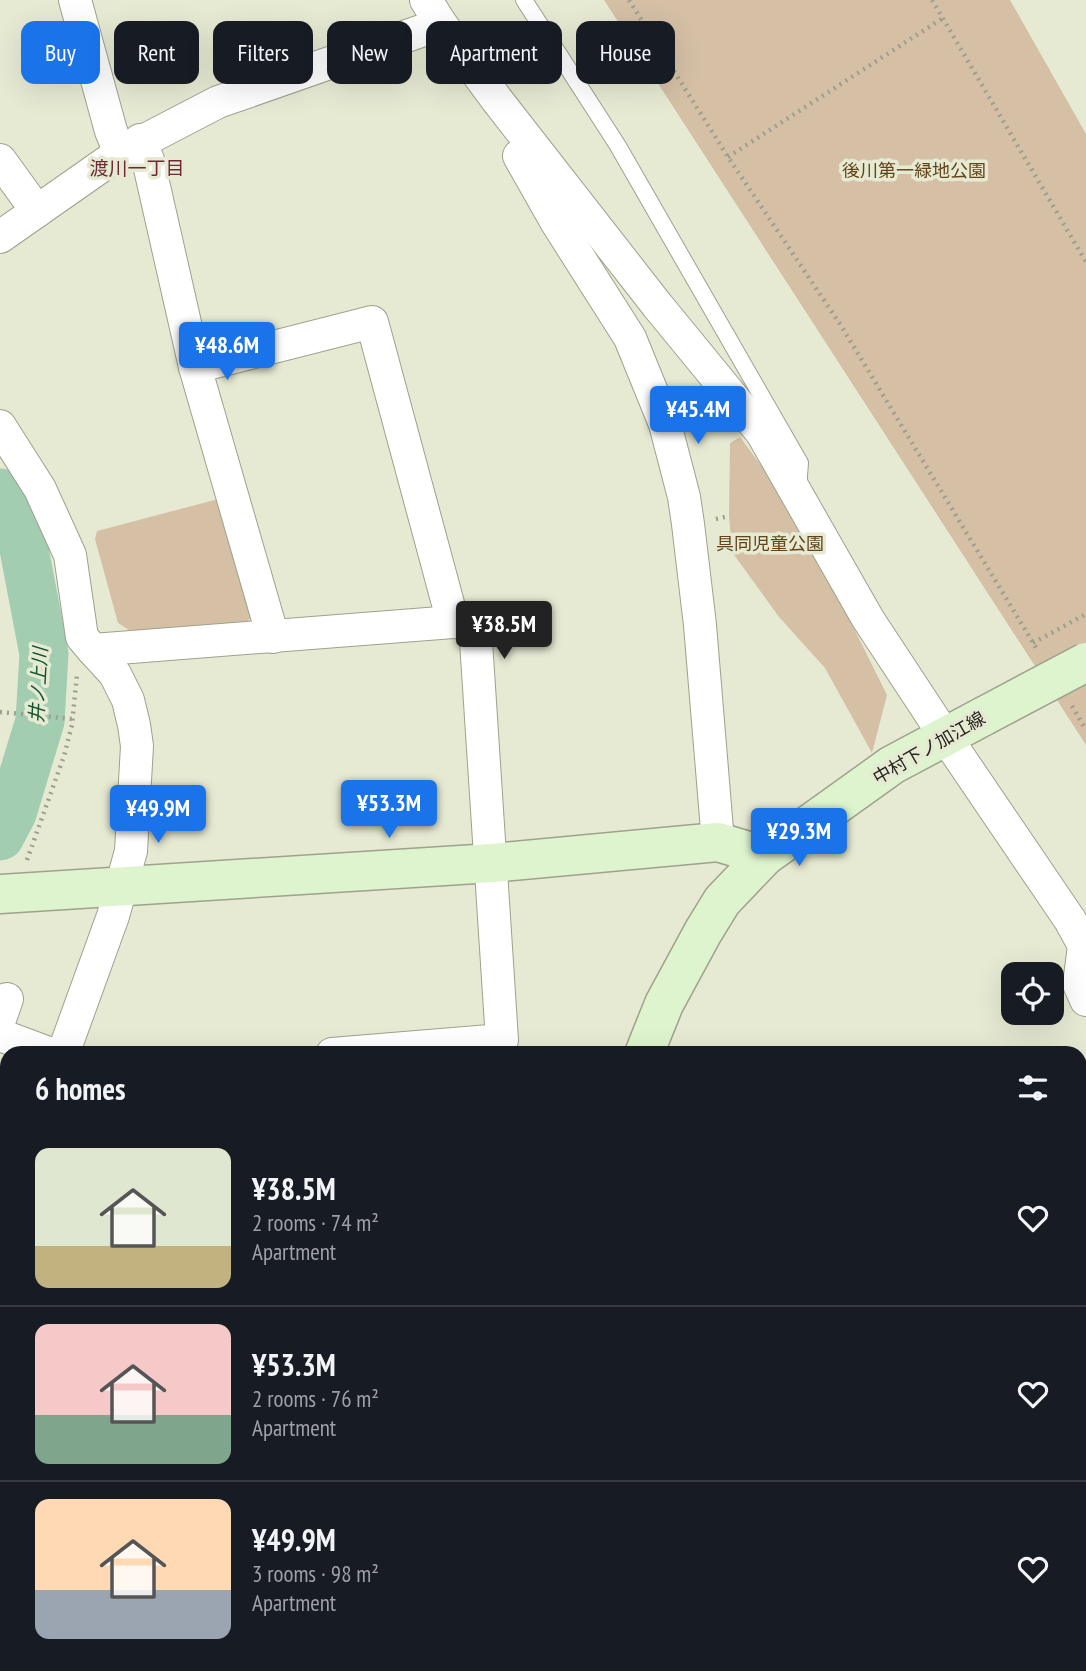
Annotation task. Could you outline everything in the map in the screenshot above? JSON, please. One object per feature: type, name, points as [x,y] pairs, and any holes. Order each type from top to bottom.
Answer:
[{"type":"street","points":[[75,0],[111,131],[148,160],[195,367],[273,637]]},
{"type":"street","points":[[0,237],[130,146],[218,102],[434,12],[497,100],[657,305],[762,433],[868,619],[1048,888],[1085,948],[1079,984],[1086,1000]]},
{"type":"street","points":[[497,100],[507,139],[630,338],[665,424],[684,497],[700,625],[718,842]]},
{"type":"street","points":[[0,160],[37,211]]},
{"type":"street","points":[[195,367],[372,322],[453,622]]},
{"type":"street","points":[[0,426],[40,489],[70,555],[82,637],[114,674],[128,700],[137,746],[131,851],[122,888],[66,1046]]},
{"type":"street","points":[[93,650],[467,623],[476,641],[502,1040],[429,1046]]},
{"type":"street","name":"中村下ノ加江線","points":[[647,1046],[675,981],[722,901],[765,856],[892,765],[1086,662]]},
{"type":"street","points":[[10,884],[122,888],[492,863],[718,842],[765,856]]},
{"type":"street","points":[[0,1035],[30,1046]]},
{"type":"lane","points":[[524,0],[618,146],[800,463],[797,494]]},
{"type":"path","points":[[629,0],[840,324],[1039,653]]},
{"type":"path","points":[[932,0],[1086,262]]},
{"type":"path","points":[[729,157],[943,18]]},
{"type":"path","points":[[1033,642],[1086,614]]},
{"type":"path","points":[[10,884],[64,756],[72,719],[78,664],[84,655],[93,650]]},
{"type":"path","points":[[1065,695],[1086,730]]},
{"type":"path","points":[[0,712],[72,719]]},
{"type":"green space","name":"後川第一緑地公園","points":[[604,0],[1010,0],[1086,134],[1086,745],[658,84],[675,84],[675,21],[618,21]]},
{"type":"green space","name":"具同児童公園","points":[[740,437],[766,472],[818,556],[887,695],[872,753],[825,668],[779,617],[732,552],[729,516],[730,443]]},
{"type":"green space","points":[[222,498],[253,614],[246,624],[132,632],[118,623],[95,539],[97,531]]},
{"type":"waterway","name":"井ノ上川","points":[[0,493],[21,533],[44,654],[40,721],[12,813],[0,836]]},
{"type":"district","name":"渡川一丁目","points":[[137,168]]}]
